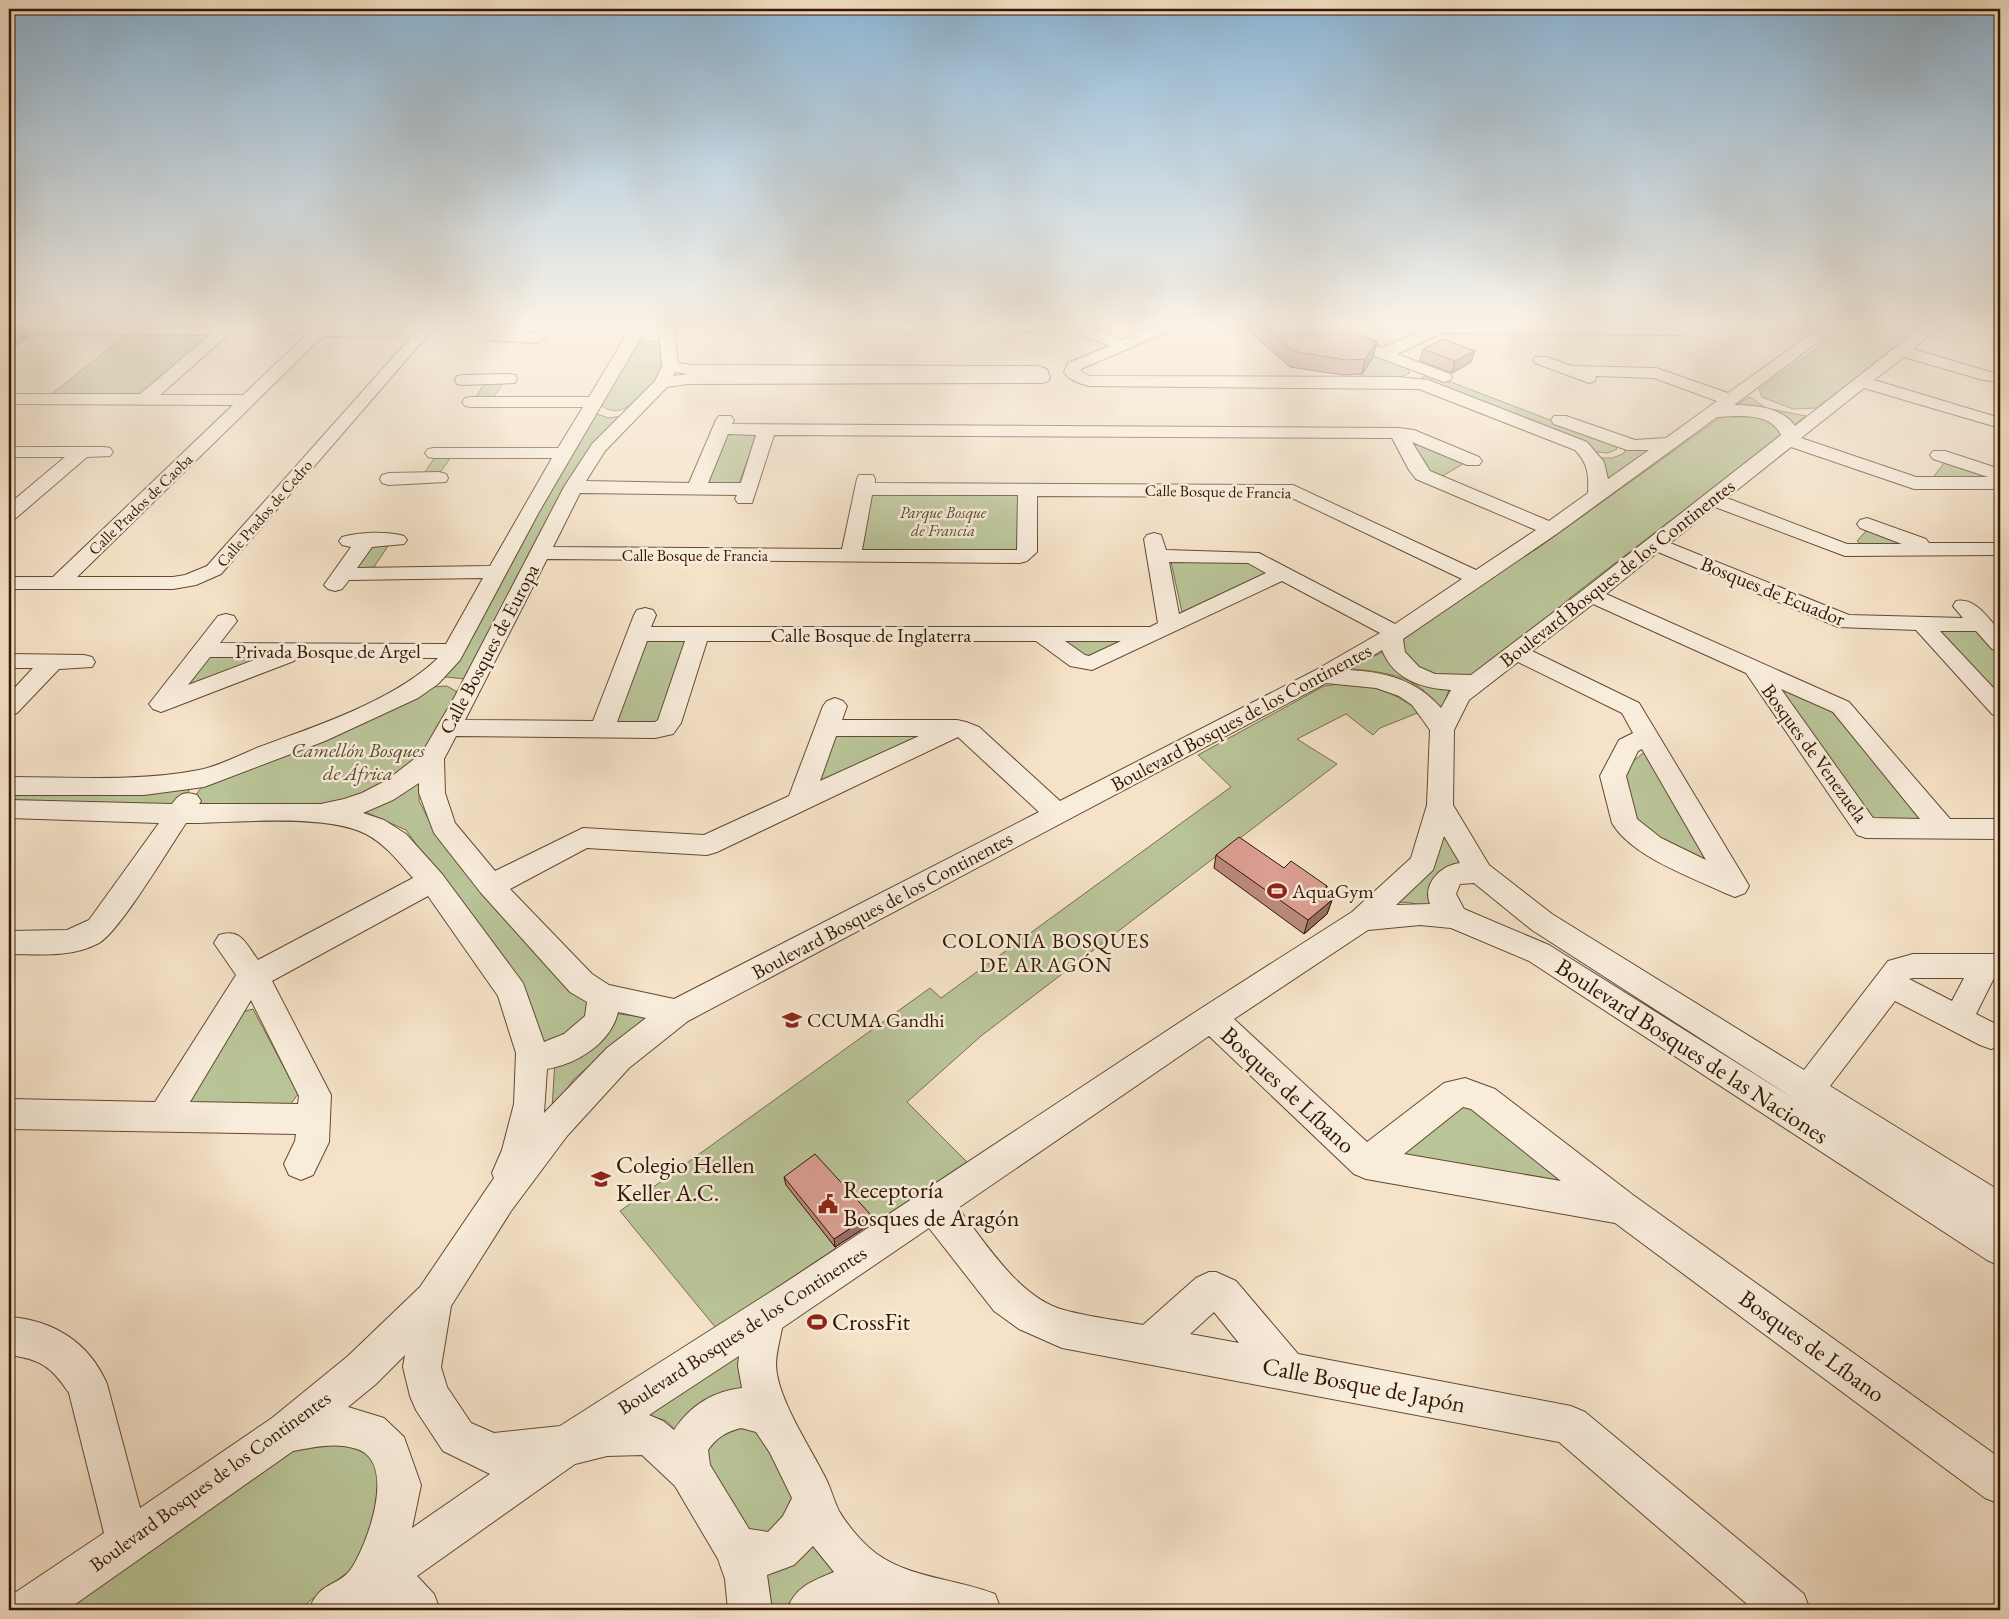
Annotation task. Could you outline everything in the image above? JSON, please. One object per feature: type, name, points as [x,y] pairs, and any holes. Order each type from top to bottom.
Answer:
[{"type":"street","name":"Calle Prados de Caoba","points":[[59,583],[250,398]]},
{"type":"street","name":"Calle Prados de Cedro","points":[[9,583],[173,583],[188,581],[214,570],[366,398]]},
{"type":"street","points":[[473,398],[468,405],[497,401],[594,404],[602,413],[611,414],[633,410]]},
{"type":"street","name":"Calle Bosques de Europa","points":[[410,693],[430,679],[449,660],[495,572],[598,398]]},
{"type":"street","name":"Calle Bosques de Europa","points":[[638,398],[633,410],[598,448],[574,488],[466,698],[447,728],[431,759],[432,793],[443,826],[491,886],[581,983],[602,996],[677,1012]]},
{"type":"street","points":[[1457,398],[1567,438],[1589,452],[1610,455],[1620,451],[1622,448],[1620,442]]},
{"type":"street","points":[[1500,398],[1620,442],[1646,447],[1670,443]]},
{"type":"street","points":[[1723,398],[1730,400]]},
{"type":"street","name":"Boulevard Bosques de los Continentes","points":[[30,1610],[286,1432],[362,1370],[433,1300],[499,1199],[555,1125],[618,1058],[677,1012],[1322,676],[1393,635],[1551,529],[1734,398]]},
{"type":"street","points":[[1759,398],[1761,400],[1796,411],[1825,411]]},
{"type":"street","name":"Boulevard Bosques de los Continentes","points":[[331,1610],[566,1446],[765,1317],[1211,1018],[1362,920],[1423,863],[1440,805],[1442,730],[1459,696],[1517,653],[1789,437],[1842,398]]},
{"type":"street","points":[[1914,398],[2000,423]]},
{"type":"street","points":[[9,399],[247,400]]},
{"type":"street","points":[[1710,413],[1741,410],[1762,413],[1778,419],[1787,427],[1789,437],[1914,483],[2000,483]]},
{"type":"street","points":[[698,487],[723,425],[767,429],[1398,433],[1408,434],[1480,457],[1439,483]]},
{"type":"street","points":[[574,488],[698,487],[746,494],[767,429]]},
{"type":"street","points":[[1398,433],[1419,473],[1551,529]]},
{"type":"street","points":[[414,478],[437,448],[458,453],[564,453]]},
{"type":"street","points":[[1914,483],[1942,451],[2000,475]]},
{"type":"street","points":[[9,452],[104,452]]},
{"type":"street","points":[[1589,452],[1600,471],[1598,494]]},
{"type":"street","points":[[9,514],[81,453]]},
{"type":"street","points":[[389,479],[414,478],[435,484],[458,453]]},
{"type":"street","name":"Calle Bosque de Francia","points":[[851,555],[866,484],[1028,489],[1293,491],[1478,578]]},
{"type":"street","name":"Calle Bosque de Francia","points":[[539,553],[1024,556],[1027,552],[1028,489]]},
{"type":"street","points":[[1713,499],[1845,550],[2000,549]]},
{"type":"street","points":[[1845,550],[1870,521],[1934,548]]},
{"type":"street","points":[[343,541],[366,540],[400,534],[375,573]]},
{"type":"street","points":[[366,540],[338,581],[375,573],[495,572]]},
{"type":"street","name":"Bosques de Ecuador","points":[[1656,544],[1846,622],[1982,625]]},
{"type":"street","points":[[1162,630],[1156,547],[1248,556],[1283,573],[1393,635],[1392,650],[1398,661],[1424,679],[1442,684],[1478,682]]},
{"type":"street","name":"Calle Bosque de Inglaterra","points":[[602,729],[642,624],[698,634],[1043,635],[1078,661],[1086,663],[1097,661],[1283,573]]},
{"type":"street","name":"Bosques de Venezuela","points":[[1591,595],[1844,709],[1942,828]]},
{"type":"street","points":[[1964,606],[2000,644]]},
{"type":"street","points":[[226,620],[160,704],[166,704],[298,651]]},
{"type":"street","points":[[1923,625],[2000,709]]},
{"type":"street","points":[[447,728],[656,730],[667,726],[698,634]]},
{"type":"street","name":"Privada Bosque de Argel","points":[[203,650],[454,651]]},
{"type":"street","points":[[1517,653],[1631,708],[1648,736],[1735,886],[1651,845],[1625,823],[1614,776],[1628,746],[1648,736]]},
{"type":"street","points":[[9,661],[84,662]]},
{"type":"street","points":[[9,708],[52,662]]},
{"type":"street","name":"Bosques de Venezuela","points":[[1754,668],[1866,828],[2000,829]]},
{"type":"street","points":[[1322,676],[1370,677],[1393,683],[1417,695],[1434,713],[1442,730]]},
{"type":"street","points":[[9,786],[144,786],[204,778],[316,735],[431,683],[447,680],[461,684],[466,698]]},
{"type":"street","points":[[9,682],[33,682]]},
{"type":"street","points":[[801,799],[832,717],[957,728],[970,733],[1057,814]]},
{"type":"street","points":[[491,886],[578,839],[707,845],[801,799],[957,728]]},
{"type":"street","points":[[9,809],[181,814],[313,812],[356,806],[385,794],[412,776],[431,759]]},
{"type":"street","points":[[9,942],[70,942],[93,933],[99,928],[181,814],[194,789],[204,778]]},
{"type":"street","name":"Boulevard Bosques de las Naciones","points":[[1440,805],[1479,872],[1542,922],[2000,1210]]},
{"type":"street","points":[[313,812],[347,817],[375,827],[396,841],[432,881],[512,992],[532,1053],[530,1104],[519,1150],[499,1199]]},
{"type":"street","points":[[1454,917],[1443,901],[1442,894],[1448,878],[1454,874],[1479,872]]},
{"type":"street","points":[[164,1116],[242,989],[254,976],[432,881]]},
{"type":"street","name":"Boulevard Bosques de las Naciones","points":[[1362,920],[1420,914],[1454,917],[1539,953],[2000,1248]]},
{"type":"street","points":[[229,943],[254,976],[315,1095],[312,1142],[301,1164]]},
{"type":"street","points":[[1808,1090],[1897,976],[1993,966]]},
{"type":"street","points":[[1958,1020],[1993,966]]},
{"type":"street","points":[[1897,976],[1958,1020],[1991,1036]]},
{"type":"street","points":[[532,1053],[544,1056],[557,1054],[585,1038],[600,1020],[604,1006],[602,996]]},
{"type":"street","name":"Bosques de Líbano","points":[[1211,1018],[1366,1163],[1623,1208]]},
{"type":"street","name":"Bosques de Líbano","points":[[1366,1163],[1456,1093],[1465,1092],[1483,1099],[1623,1208],[2000,1483]]},
{"type":"street","points":[[9,1114],[315,1118]]},
{"type":"street","name":"Calle Bosque de Japón","points":[[932,1204],[1007,1298],[1032,1316],[1062,1329],[1560,1422],[1570,1426],[1786,1609]]},
{"type":"street","points":[[1149,1345],[1210,1291],[1216,1290],[1222,1294],[1287,1370]]},
{"type":"street","points":[[433,1300],[422,1367],[430,1396],[457,1437],[492,1454],[566,1446],[607,1436],[649,1435],[690,1471],[735,1547],[747,1579],[750,1610]]},
{"type":"street","points":[[765,1317],[756,1366],[768,1414],[784,1439],[813,1497],[822,1524],[838,1545],[861,1569],[898,1589]]},
{"type":"street","points":[[9,1336],[51,1344],[72,1362],[87,1384],[127,1541]]},
{"type":"street","points":[[690,1471],[687,1446],[699,1428],[715,1415],[741,1408],[768,1414]]},
{"type":"street","points":[[286,1432],[335,1424],[370,1432],[390,1451],[400,1484],[390,1532],[366,1585],[404,1593],[418,1610]]},
{"type":"street","points":[[735,1547],[769,1553],[790,1543],[804,1523],[813,1497]]},
{"type":"street","points":[[809,1610],[823,1598],[841,1589],[854,1587],[898,1589],[979,1610]]},
{"type":"green space","points":[[476,398],[493,398],[493,398],[475,399]]},
{"type":"green space","points":[[605,398],[638,398],[626,408],[620,410],[609,410],[602,406]]},
{"type":"green space","points":[[1464,398],[1492,398],[1615,445],[1617,449],[1608,453],[1597,452]]},
{"type":"green space","points":[[1751,398],[1766,408],[1806,416],[1790,428],[1732,407]]},
{"type":"green space","points":[[1763,398],[1830,398],[1817,408],[1793,409]]},
{"type":"green space","points":[[1730,412],[1775,420],[1782,435],[1571,597],[1480,675],[1460,678],[1431,674],[1402,657],[1402,640],[1488,578],[1538,548]]},
{"type":"green space","points":[[594,413],[609,418],[621,416],[589,451],[465,679],[447,677],[434,680]]},
{"type":"green space","points":[[724,434],[758,434],[738,485],[706,484]]},
{"type":"green space","points":[[1411,441],[1466,462],[1441,477],[1423,471]]},
{"type":"green space","points":[[1657,448],[1601,488],[1597,458],[1612,458],[1623,454],[1626,449]]},
{"type":"green space","points":[[436,456],[452,456],[438,475],[424,473]]},
{"type":"green space","points":[[1945,462],[1993,478],[1930,481]]},
{"type":"green space","name":"Parque Bosque de Francia","points":[[870,493],[1024,494],[1021,551],[859,550]]},
{"type":"green space","points":[[1866,531],[1875,531],[1904,545],[1863,545],[1857,541]]},
{"type":"green space","points":[[390,543],[374,567],[350,569],[366,544]]},
{"type":"green space","points":[[1171,562],[1251,562],[1271,572],[1182,612]]},
{"type":"green space","points":[[1934,629],[1976,630],[2000,655],[2000,702]]},
{"type":"green space","points":[[640,634],[698,634],[664,728],[602,729]]},
{"type":"green space","points":[[1063,640],[1132,640],[1089,660]]},
{"type":"green space","points":[[1387,650],[1451,689],[1448,692],[1441,715],[1426,692],[1404,679],[1378,672],[1351,669],[1353,666]]},
{"type":"green space","points":[[206,652],[277,655],[168,699]]},
{"type":"green space","points":[[1767,678],[1833,707],[1931,824],[1878,824]]},
{"type":"green space","points":[[1348,683],[1386,692],[1403,700],[1420,712],[1380,728],[1373,735],[1346,714],[1297,739],[1337,764],[981,1036],[907,1102],[967,1162],[873,1224],[817,1162],[787,1185],[836,1248],[716,1328],[620,1211],[930,988],[941,998],[1231,787],[1198,755],[1324,686]]},
{"type":"green space","name":"Camellón Bosques de África","points":[[447,686],[459,693],[413,767],[338,807],[201,806],[195,796],[204,784],[431,687]]},
{"type":"green space","points":[[931,731],[816,786],[832,733]]},
{"type":"green space","points":[[1648,749],[1719,872],[1658,843],[1631,815],[1625,768]]},
{"type":"green space","points":[[420,777],[419,801],[438,838],[487,900],[548,965],[595,1009],[588,1025],[543,1047],[520,990],[406,830],[361,810]]},
{"type":"green space","points":[[193,783],[182,804],[163,806],[9,803],[9,790],[172,790]]},
{"type":"green space","points":[[1432,807],[1470,867],[1434,911],[1409,903],[1382,904],[1424,837]]},
{"type":"green space","points":[[253,1009],[298,1094],[290,1105],[178,1103],[230,1015]]},
{"type":"green space","points":[[613,1013],[634,1016],[651,1013],[574,1079],[552,1109],[555,1060]]},
{"type":"green space","points":[[1467,1101],[1590,1191],[1386,1164]]},
{"type":"green space","points":[[745,1342],[750,1401],[678,1439],[672,1427],[664,1420],[641,1416]]},
{"type":"green space","points":[[721,1423],[762,1425],[795,1489],[797,1511],[766,1540],[749,1535],[702,1459]]},
{"type":"green space","points":[[350,1435],[376,1461],[382,1500],[375,1530],[352,1569],[298,1610],[54,1610],[295,1438]]},
{"type":"green space","points":[[811,1525],[848,1571],[830,1579],[792,1610],[768,1610],[756,1567]]},
{"type":"building","points":[[1239,837],[1284,868],[1291,861],[1327,886],[1320,892],[1332,900],[1308,920],[1216,855]]},
{"type":"building","name":"Receptoría Bosques de Aragón","points":[[815,1154],[871,1215],[834,1239],[784,1177]]},
{"type":"place","name":"AquaGym","points":[[1277,891]]},
{"type":"place","name":"CCUMA Gandhi","points":[[792,1020]]},
{"type":"place","name":"Colegio Hellen Keller A.C.","points":[[601,1179]]},
{"type":"place","name":"Receptoría Bosques de Aragón","points":[[828,1204]]},
{"type":"place","name":"CrossFit","points":[[817,1322]]},
{"type":"district","name":"COLONIA BOSQUES DE ARAGÓN","points":[[1046,953]]}]
